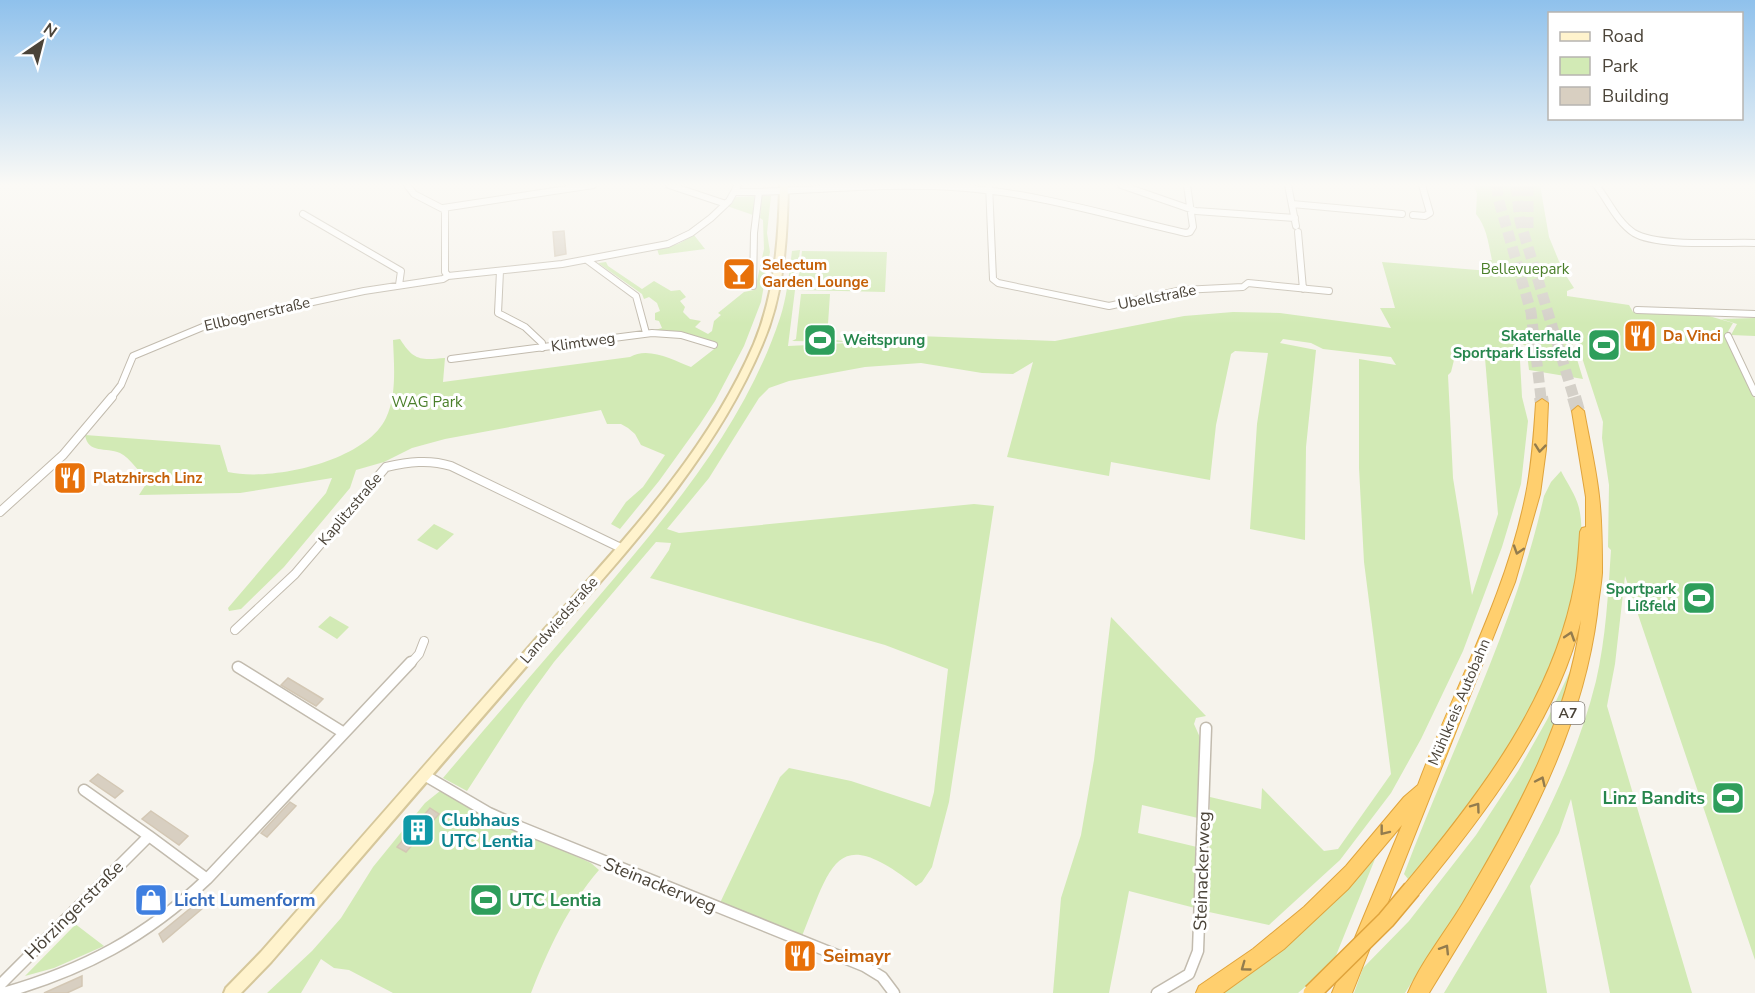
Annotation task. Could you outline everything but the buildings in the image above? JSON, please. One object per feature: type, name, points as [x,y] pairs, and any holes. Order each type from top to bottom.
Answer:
[{"type":"highway","name":"Mühlkreis Autobahn","points":[[1342,993],[1486,640],[1526,526],[1538,463],[1542,403]]},
{"type":"highway","name":"A7","points":[[1312,993],[1386,920],[1442,854],[1492,785],[1530,724],[1565,650],[1581,595],[1587,536],[1585,486],[1577,434],[1577,410],[1592,477],[1596,526],[1593,600],[1580,672],[1565,722],[1531,802],[1507,847],[1418,993]]},
{"type":"highway","points":[[1206,993],[1268,950],[1303,920],[1342,883],[1389,825],[1424,788]]},
{"type":"main road","name":"Landwiedstraße","points":[[231,993],[266,957],[621,548],[674,482],[735,391],[753,355],[768,315],[777,278],[783,231]]},
{"type":"street","points":[[333,231],[401,271],[399,285]]},
{"type":"street","points":[[446,231],[445,272],[448,276]]},
{"type":"street","name":"Ellbognerstraße","points":[[0,512],[25,493],[74,443],[118,390],[133,356],[206,325],[399,285],[443,279],[448,276],[587,260],[675,242],[693,231]]},
{"type":"street","points":[[753,286],[754,231]]},
{"type":"street","name":"Ubellstraße","points":[[991,231],[993,279],[995,281],[1082,302],[1109,306],[1182,290],[1243,287],[1248,283],[1329,291]]},
{"type":"street","points":[[1297,231],[1303,289]]},
{"type":"street","points":[[1632,231],[1640,236],[1666,240],[1755,243]]},
{"type":"street","points":[[587,260],[636,296],[646,333]]},
{"type":"street","points":[[500,271],[498,313],[533,333],[542,343],[542,348]]},
{"type":"street","points":[[1637,310],[1674,314],[1755,314]]},
{"type":"street","name":"Klimtweg","points":[[451,359],[646,333],[681,335],[714,345]]},
{"type":"street","points":[[1728,336],[1755,393]]},
{"type":"street","name":"Kaplitzstraße","points":[[236,630],[295,574],[386,467],[402,463],[434,461],[451,466],[621,548]]},
{"type":"street","name":"Hörzingerstraße","points":[[3,993],[46,982],[123,946],[170,915],[207,879],[419,654],[424,641]]},
{"type":"street","points":[[238,667],[344,733]]},
{"type":"street","name":"Steinackerweg","points":[[1157,993],[1189,976],[1197,962],[1200,938],[1206,728]]},
{"type":"street","name":"Steinackerweg","points":[[424,775],[489,813],[520,827],[864,966],[882,977],[894,993]]},
{"type":"street","points":[[84,790],[207,879]]},
{"type":"street","name":"Hörzingerstraße","points":[[0,985],[149,836]]},
{"type":"green space","name":"WAG Park","points":[[763,231],[767,231],[770,252],[761,302],[744,346],[700,424],[659,481],[620,529],[611,524],[626,502],[643,487],[665,455],[641,445],[635,434],[621,424],[607,424],[601,410],[445,439],[412,448],[384,462],[356,470],[350,488],[284,567],[241,609],[229,611],[228,608],[326,493],[332,478],[240,493],[139,495],[148,481],[131,462],[120,453],[98,449],[90,445],[85,435],[220,445],[228,472],[268,474],[316,465],[339,457],[359,446],[375,433],[386,418],[393,390],[393,340],[400,339],[409,352],[418,358],[445,358],[443,382],[630,357],[645,353],[660,355],[691,367],[718,346],[694,336],[651,331],[662,328],[659,321],[655,320],[655,313],[660,311],[657,303],[649,297],[644,299],[642,294],[598,263],[606,262],[608,266],[642,289],[654,281],[671,291],[680,290],[686,297],[680,301],[685,307],[683,312],[690,319],[701,321],[695,327],[708,334],[712,331],[714,321],[721,315],[718,313],[744,292],[754,290],[764,249]]},
{"type":"green space","name":"Bellevuepark","points":[[1485,231],[1548,231],[1563,271],[1574,288],[1567,291],[1567,296],[1629,305],[1633,312],[1709,316],[1733,323],[1726,335],[1755,399],[1755,960],[1625,576],[1615,664],[1607,706],[1692,993],[1610,993],[1571,799],[1559,833],[1530,886],[1547,993],[1444,993],[1532,843],[1551,804],[1584,724],[1596,681],[1606,616],[1611,550],[1608,547],[1609,485],[1602,438],[1603,422],[1574,333],[1569,333],[1583,379],[1529,370],[1526,346],[1519,342],[1522,397],[1528,421],[1521,484],[1502,547],[1463,651],[1421,739],[1391,793],[1340,860],[1269,925],[1209,912],[1210,797],[1261,809],[1262,788],[1324,851],[1338,849],[1391,774],[1364,562],[1359,468],[1359,359],[1396,365],[1391,357],[1323,349],[1311,343],[1283,339],[1280,343],[1316,350],[1306,447],[1305,540],[1250,529],[1257,424],[1268,353],[1235,351],[1231,354],[1216,425],[1210,480],[1111,462],[1109,476],[1007,457],[1033,362],[1013,374],[982,373],[921,363],[865,367],[789,381],[769,388],[759,398],[709,478],[667,529],[679,533],[974,504],[994,506],[949,802],[932,867],[922,882],[916,886],[889,867],[869,857],[853,855],[840,860],[830,871],[821,889],[802,936],[719,905],[780,777],[789,768],[851,781],[930,807],[934,792],[948,669],[885,645],[650,578],[669,550],[671,543],[656,542],[554,662],[524,703],[467,791],[443,778],[649,537],[701,469],[725,433],[765,358],[780,318],[792,251],[800,250],[788,346],[891,341],[891,335],[1055,341],[1184,316],[1233,312],[1280,313],[1391,328],[1380,308],[1395,308],[1382,262],[1489,271],[1487,260],[1492,260]],"holes":[[[1455,356],[1485,358],[1498,514],[1472,595],[1453,478],[1448,375]]]},
{"type":"green space","points":[[694,235],[705,249],[659,255],[657,249],[678,244]]},
{"type":"green space","points":[[802,251],[887,252],[885,292],[797,290]]},
{"type":"green space","points":[[801,294],[830,294],[827,339],[851,342],[792,341],[796,339]]},
{"type":"green space","points":[[1755,318],[1755,336],[1731,335],[1737,324],[1721,319]]},
{"type":"green space","points":[[1561,471],[1578,503],[1581,532],[1574,594],[1559,649],[1542,690],[1490,776],[1471,803],[1408,879],[1404,874],[1481,687],[1516,593],[1532,545],[1544,496],[1551,482]]},
{"type":"green space","points":[[434,524],[454,534],[437,550],[417,540]]},
{"type":"green space","points":[[330,616],[349,627],[337,639],[318,627]]},
{"type":"green space","points":[[1111,617],[1206,716],[1196,718],[1194,724],[1202,742],[1198,818],[1142,805],[1138,833],[1197,847],[1195,908],[1129,891],[1109,993],[1053,993],[1061,898],[1081,835],[1094,760]]},
{"type":"green space","points":[[1572,667],[1560,711],[1544,754],[1524,796],[1479,877],[1405,993],[1354,993],[1363,968],[1409,921],[1476,835],[1518,771],[1548,718]]},
{"type":"green space","points":[[440,791],[445,791],[487,816],[591,863],[599,870],[578,898],[560,929],[531,993],[393,993],[349,970],[334,968],[321,959],[301,993],[267,993],[312,951],[341,918],[373,867],[425,803]]},
{"type":"green space","points":[[1375,859],[1333,963],[1298,993],[1223,993],[1304,931]]},
{"type":"green space","points":[[70,920],[104,946],[54,968],[25,976],[74,926],[68,921]]},
{"type":"tunnel","points":[[1508,231],[1531,312],[1541,398]]},
{"type":"tunnel","points":[[1523,231],[1574,398]]},
{"type":"tunnel","points":[[1541,397],[1542,403]]},
{"type":"tunnel","points":[[1574,397],[1578,411]]},
{"type":"place","name":"Selectum Garden Lounge","points":[[739,274]]},
{"type":"place","name":"Da Vinci","points":[[1640,336]]},
{"type":"place","name":"Weitsprung","points":[[820,340]]},
{"type":"place","name":"Skaterhalle Sportpark Lissfeld","points":[[1604,345]]},
{"type":"place","name":"Platzhirsch Linz","points":[[70,478]]},
{"type":"place","name":"Sportpark Lißfeld","points":[[1699,598]]},
{"type":"place","name":"Linz Bandits","points":[[1728,798]]},
{"type":"place","name":"Clubhaus UTC Lentia","points":[[418,830]]},
{"type":"place","name":"Licht Lumenform","points":[[151,900]]},
{"type":"place","name":"UTC Lentia","points":[[486,900]]},
{"type":"place","name":"Seimayr","points":[[800,956]]}]
